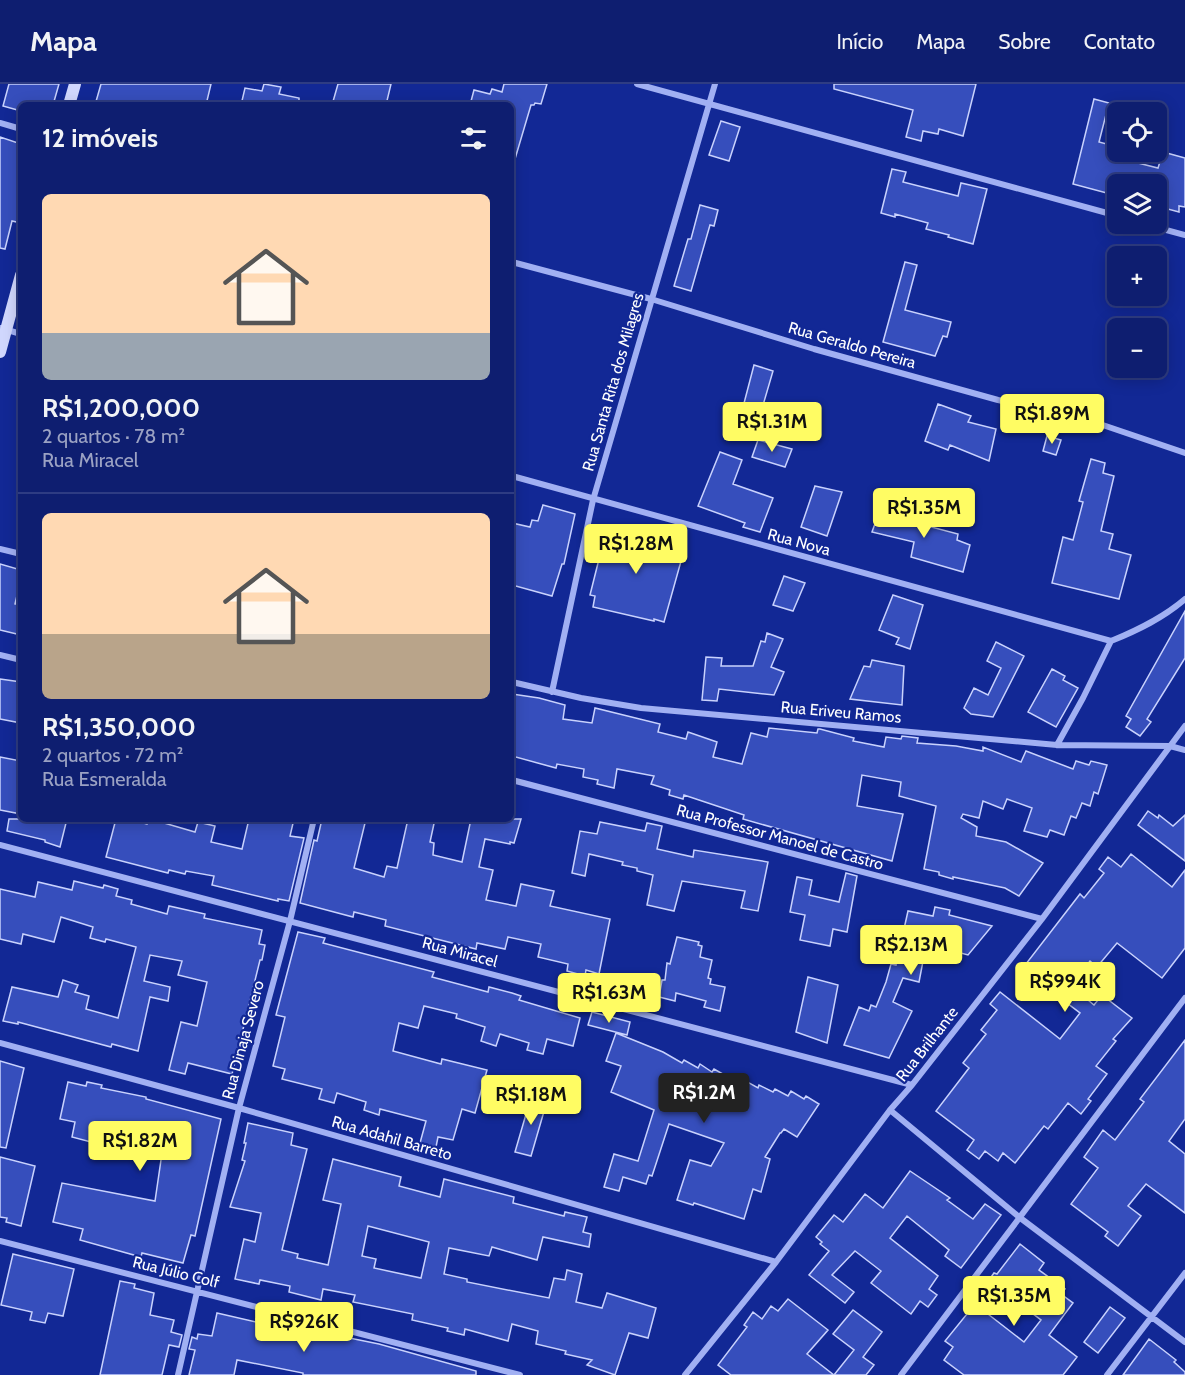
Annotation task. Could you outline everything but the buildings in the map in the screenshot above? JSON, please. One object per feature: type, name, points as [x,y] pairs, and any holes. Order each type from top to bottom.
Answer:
[{"type":"street","points":[[70,102],[75,84]]},
{"type":"street","points":[[637,84],[1107,213]]},
{"type":"street","name":"Rua Santa Rita dos Milagres","points":[[552,692],[593,500],[715,84]]},
{"type":"street","points":[[0,123],[18,128]]},
{"type":"street","points":[[1167,230],[1185,235]]},
{"type":"street","name":"Rua Geraldo Pereira","points":[[514,263],[651,299],[814,349],[998,400],[1085,419],[1185,453]]},
{"type":"street","points":[[0,352],[3,329],[18,284]]},
{"type":"street","points":[[3,329],[18,333]]},
{"type":"street","name":"Rua Nova","points":[[514,478],[1111,641]]},
{"type":"street","points":[[0,549],[18,553]]},
{"type":"street","points":[[1057,745],[1111,641],[1148,625],[1171,611],[1185,598]]},
{"type":"street","points":[[0,655],[18,659]]},
{"type":"street","name":"Rua Eriveu Ramos","points":[[514,682],[552,692],[641,708],[1057,745],[1170,746],[1185,750]]},
{"type":"street","name":"Rua Brilhante","points":[[685,1375],[776,1262],[890,1110],[1042,919],[1185,726]]},
{"type":"street","name":"Rua Professor Manoel de Castro","points":[[514,781],[1042,919]]},
{"type":"street","name":"Rua Dinaja Severo","points":[[178,1375],[239,1108],[291,921],[313,822]]},
{"type":"street","name":"Rua Miracel","points":[[0,845],[912,1085]]},
{"type":"street","points":[[901,1375],[1185,999]]},
{"type":"street","name":"Rua Adahil Barreto","points":[[0,1043],[239,1108],[776,1262]]},
{"type":"street","points":[[890,1110],[1019,1217],[1185,1342]]},
{"type":"street","name":"Rua Júlio Colf","points":[[0,1241],[520,1375]]},
{"type":"street","points":[[1107,1375],[1185,1273]]}]
